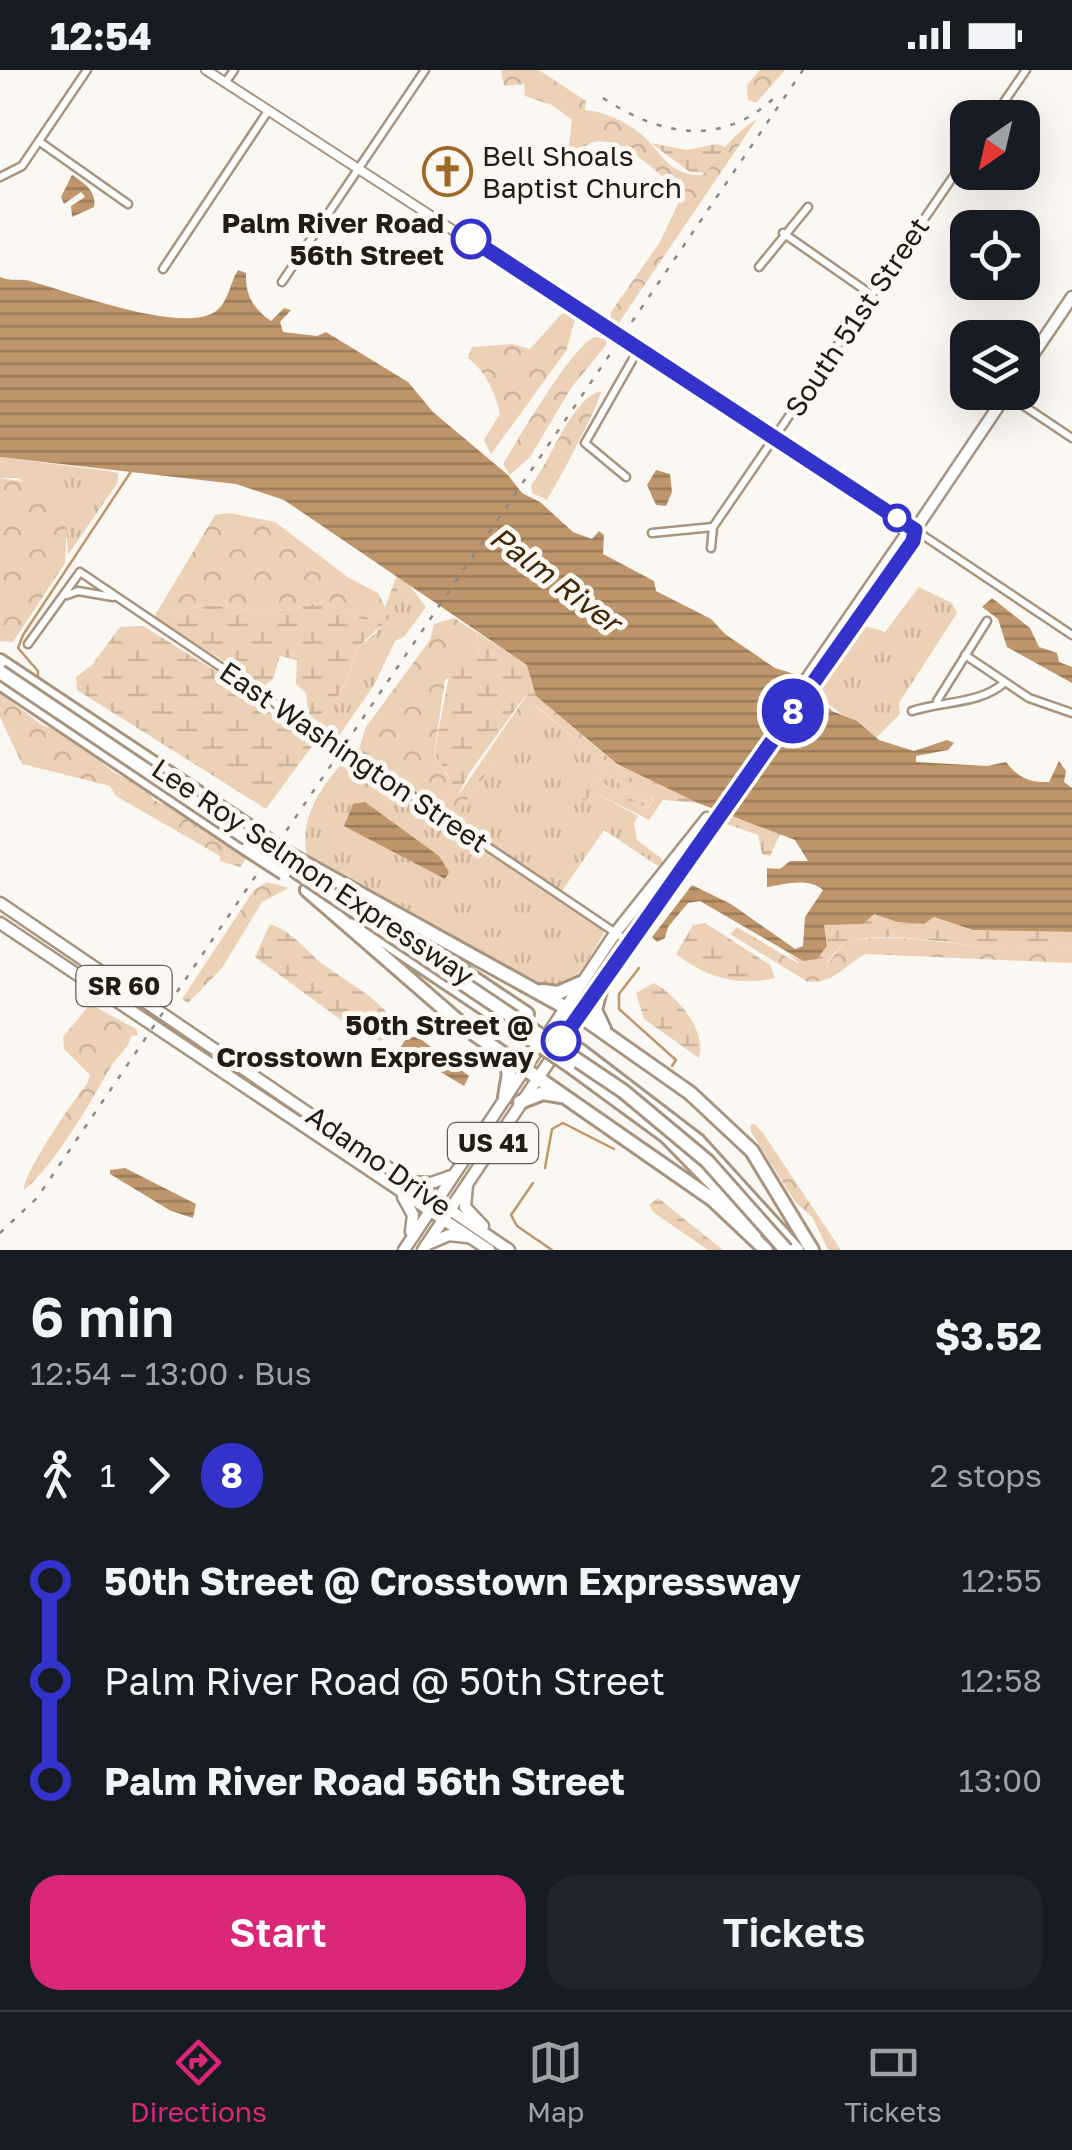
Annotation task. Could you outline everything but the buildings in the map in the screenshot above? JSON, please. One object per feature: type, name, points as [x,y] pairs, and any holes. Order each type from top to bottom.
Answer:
[{"type":"highway","name":"Lee Roy Selmon Expressway","points":[[0,662],[579,1050],[698,1140],[797,1250]]},
{"type":"highway","points":[[0,672],[624,1090],[707,1161],[786,1250]]},
{"type":"highway","name":"Lee Roy Selmon Expressway","points":[[0,683],[569,1065],[666,1136],[713,1181],[774,1250]]},
{"type":"highway","points":[[291,855],[579,1015],[701,1101],[742,1140],[778,1187],[812,1250]]},
{"type":"highway","points":[[307,890],[459,1023],[712,1199],[766,1250]]},
{"type":"highway","points":[[602,982],[596,1014],[609,1034]]},
{"type":"highway","points":[[526,986],[554,994],[581,983]]},
{"type":"highway","points":[[501,1053],[508,1070],[505,1096]]},
{"type":"highway","points":[[520,1102],[547,1093],[570,1100]]},
{"type":"main road","points":[[1040,344],[1072,297]]},
{"type":"main road","name":"US 41","points":[[424,1248],[704,828],[814,676],[905,536],[915,530],[996,410]]},
{"type":"main road","name":"US 41","points":[[405,1247],[616,932],[704,828]]},
{"type":"main road","name":"Adamo Drive","points":[[0,903],[261,1078],[400,1185]]},
{"type":"main road","name":"Adamo Drive","points":[[0,923],[252,1092],[509,1250]]},
{"type":"main road","points":[[74,953],[74,973]]},
{"type":"main road","points":[[252,1092],[261,1078]]},
{"type":"main road","points":[[405,1247],[413,1214],[400,1185],[452,1176]]},
{"type":"main road","points":[[468,1181],[465,1207],[472,1218],[522,1250]]},
{"type":"main road","name":"Adamo Drive","points":[[445,1214],[489,1250]]},
{"type":"main road","points":[[424,1248],[449,1235],[470,1237]]},
{"type":"street","points":[[0,177],[22,166],[87,70]]},
{"type":"street","points":[[206,70],[357,170],[418,204],[1072,634]]},
{"type":"street","points":[[225,83],[234,70]]},
{"type":"street","points":[[282,282],[425,70]]},
{"type":"street","points":[[1005,100],[1026,70]]},
{"type":"street","points":[[163,269],[268,112]]},
{"type":"street","points":[[40,142],[128,204]]},
{"type":"street","name":"South 51st Street","points":[[713,527],[950,181]]},
{"type":"street","points":[[760,267],[808,206]]},
{"type":"street","points":[[783,233],[872,295]]},
{"type":"street","points":[[626,477],[584,443],[638,350]]},
{"type":"street","points":[[1032,410],[1072,438]]},
{"type":"street","points":[[652,533],[713,527],[711,548]]},
{"type":"street","name":"East Washington Street","points":[[64,596],[80,572],[630,942]]},
{"type":"street","points":[[28,644],[64,596],[78,591],[120,598]]},
{"type":"street","points":[[937,702],[988,621]]},
{"type":"street","points":[[965,655],[1029,698],[1072,713]]},
{"type":"street","points":[[912,711],[937,702],[986,696],[1005,682]]},
{"type":"green space","points":[[501,70],[539,70],[586,101],[585,110],[606,114],[631,127],[671,166],[690,174],[702,175],[734,137],[757,119],[616,327],[610,323],[611,312],[660,242],[683,193],[621,146],[593,142],[580,149],[569,146],[572,120],[552,105],[525,96],[524,84],[504,86]]},
{"type":"green space","points":[[760,70],[785,70],[756,103],[748,100],[747,85]]},
{"type":"green space","points":[[651,143],[686,150],[717,144],[725,147],[706,173],[690,172]]},
{"type":"green space","points":[[567,308],[576,316],[566,351],[491,454],[484,440],[500,414],[489,383],[468,358],[472,347],[512,344],[530,349]]},
{"type":"green space","points":[[595,337],[607,339],[606,345],[571,388],[530,457],[510,475],[503,464],[546,394],[573,356]]},
{"type":"green space","points":[[601,391],[547,500],[532,493],[531,485],[571,418],[590,396]]},
{"type":"green space","points":[[0,457],[109,471],[118,473],[118,482],[68,555],[65,510],[18,478],[0,478]]},
{"type":"green space","points":[[0,478],[46,485],[68,502],[65,563],[13,642],[0,641]]},
{"type":"green space","points":[[229,513],[275,522],[349,578],[378,593],[385,607],[365,621],[322,602],[274,612],[216,605],[157,612],[215,515]]},
{"type":"green space","points":[[397,575],[408,583],[387,620],[357,648],[347,680],[325,719],[317,721],[309,715],[306,693],[296,684],[297,660],[280,656],[273,679],[264,686],[156,619],[156,612],[216,605],[274,612],[322,602],[365,621],[385,607]]},
{"type":"green space","points":[[408,583],[426,607],[404,637],[395,641],[374,685],[336,740],[319,729],[317,721],[325,718],[347,681],[357,648],[376,633]]},
{"type":"green space","points":[[919,587],[952,603],[957,613],[899,703],[900,714],[876,738],[818,692],[856,641],[859,624],[885,632]]},
{"type":"green space","points":[[454,618],[476,632],[479,657],[445,680],[434,754],[448,776],[454,802],[526,696],[536,696],[649,792],[653,801],[647,808],[644,799],[606,774],[584,746],[535,705],[452,821],[357,755],[366,727],[430,640],[434,624]]},
{"type":"green space","points":[[143,626],[224,676],[312,746],[266,809],[77,690],[76,677],[92,665],[120,627]]},
{"type":"green space","points":[[476,632],[528,665],[536,696],[525,696],[470,772],[454,803],[448,775],[434,754],[453,655],[479,656]]},
{"type":"green space","points":[[0,693],[43,726],[64,731],[113,772],[145,788],[154,800],[187,815],[246,859],[240,867],[220,861],[220,856],[116,796],[110,786],[22,764],[0,717]]},
{"type":"green space","points":[[534,705],[584,746],[606,774],[644,799],[647,808],[598,781],[584,801],[596,793],[638,816],[634,823],[637,840],[662,859],[661,868],[604,830],[560,894],[452,821]]},
{"type":"green space","points":[[349,755],[600,927],[604,933],[580,972],[572,980],[552,986],[519,979],[308,860],[306,830],[314,804]]},
{"type":"green space","points":[[617,764],[698,803],[663,800],[649,820],[596,793],[584,801],[579,797],[580,791],[598,781],[648,808],[654,800]]},
{"type":"green space","points":[[734,815],[780,834],[770,856],[762,854],[758,835],[724,823],[722,818]]},
{"type":"green space","points":[[267,882],[289,888],[262,902],[222,968],[188,1003],[182,999],[254,890]]},
{"type":"green space","points":[[874,914],[897,922],[924,924],[934,917],[973,930],[1072,932],[1072,946],[994,948],[920,939],[864,938],[845,941],[823,967],[808,970],[788,954],[803,961],[827,945],[823,925],[863,924]]},
{"type":"green space","points":[[705,923],[770,965],[775,978],[722,978],[698,969],[676,954],[693,925]]},
{"type":"green space","points":[[270,924],[286,932],[379,1005],[395,1021],[392,1035],[381,1041],[355,1030],[255,957]]},
{"type":"green space","points":[[737,927],[797,963],[829,962],[845,941],[882,938],[994,948],[1062,944],[1072,946],[1072,963],[866,954],[833,976],[808,982],[730,934]]},
{"type":"green space","points":[[654,983],[672,996],[694,1025],[699,1036],[699,1058],[644,1019],[636,993]]},
{"type":"green space","points":[[90,1004],[136,1029],[138,1035],[131,1036],[60,1150],[24,1190],[39,1155],[87,1084],[90,1075],[64,1049],[63,1037]]},
{"type":"green space","points":[[755,1124],[841,1250],[828,1250],[813,1218],[796,1203],[751,1132],[750,1125]]},
{"type":"green space","points":[[658,1198],[723,1250],[708,1250],[653,1212],[649,1205]]},
{"type":"water","points":[[72,175],[89,188],[94,207],[72,217],[71,206],[85,197],[81,192],[64,204],[61,197]]},
{"type":"water","name":"Palm River","points":[[238,270],[246,273],[255,306],[271,321],[284,308],[291,310],[280,322],[283,332],[317,336],[326,332],[408,382],[433,412],[508,475],[522,493],[540,502],[573,532],[592,539],[599,531],[604,535],[603,554],[654,581],[656,591],[711,619],[725,634],[775,668],[798,675],[832,711],[857,721],[879,740],[914,751],[947,740],[954,743],[948,750],[916,756],[916,762],[987,766],[1006,762],[1019,775],[1036,781],[1049,782],[1059,761],[1066,771],[1064,782],[1072,788],[1072,932],[973,930],[934,917],[924,924],[897,922],[874,914],[863,924],[824,925],[827,946],[817,959],[803,961],[700,901],[688,903],[668,927],[665,938],[657,942],[652,937],[692,885],[731,904],[795,949],[803,946],[805,917],[823,890],[804,883],[767,887],[767,868],[780,869],[790,861],[808,861],[795,840],[698,803],[617,764],[536,696],[527,665],[284,500],[236,484],[0,457],[0,277],[30,281],[148,314],[194,318],[217,311]]},
{"type":"water","points":[[656,470],[670,474],[672,492],[666,506],[656,505],[647,485]]},
{"type":"water","points":[[992,598],[1030,628],[1039,647],[1057,653],[1059,662],[1072,667],[1072,683],[1007,647],[998,619],[982,607]]},
{"type":"water","points":[[365,802],[439,856],[449,872],[445,879],[344,826],[353,804]]},
{"type":"water","points":[[407,1037],[418,1037],[469,1076],[464,1086],[422,1061],[398,1062],[395,1056]]},
{"type":"water","points":[[125,1168],[196,1204],[193,1218],[171,1211],[110,1174],[110,1170]]},
{"type":"waterway","points":[[38,677],[38,671],[18,648],[23,635],[132,470]]},
{"type":"waterway","points":[[639,968],[619,994],[619,1009],[676,1060],[672,1066]]},
{"type":"waterway","points":[[545,1168],[552,1129],[563,1123],[614,1149]]},
{"type":"waterway","points":[[533,1183],[511,1215],[517,1226],[552,1250]]},
{"type":"railway","points":[[0,1233],[37,1198],[803,70]]},
{"type":"railway","points":[[603,98],[647,121],[691,131],[735,124],[776,96]]},
{"type":"bus line","name":"8","points":[[471,239],[915,530],[913,541],[561,1041]]},
{"type":"place","name":"Bell Shoals Baptist Church","points":[[447,172]]},
{"type":"place","name":"Palm River Road 56th Street","points":[[471,239]]},
{"type":"place","name":"50th Street @ Crosstown Expressway","points":[[561,1041]]}]
